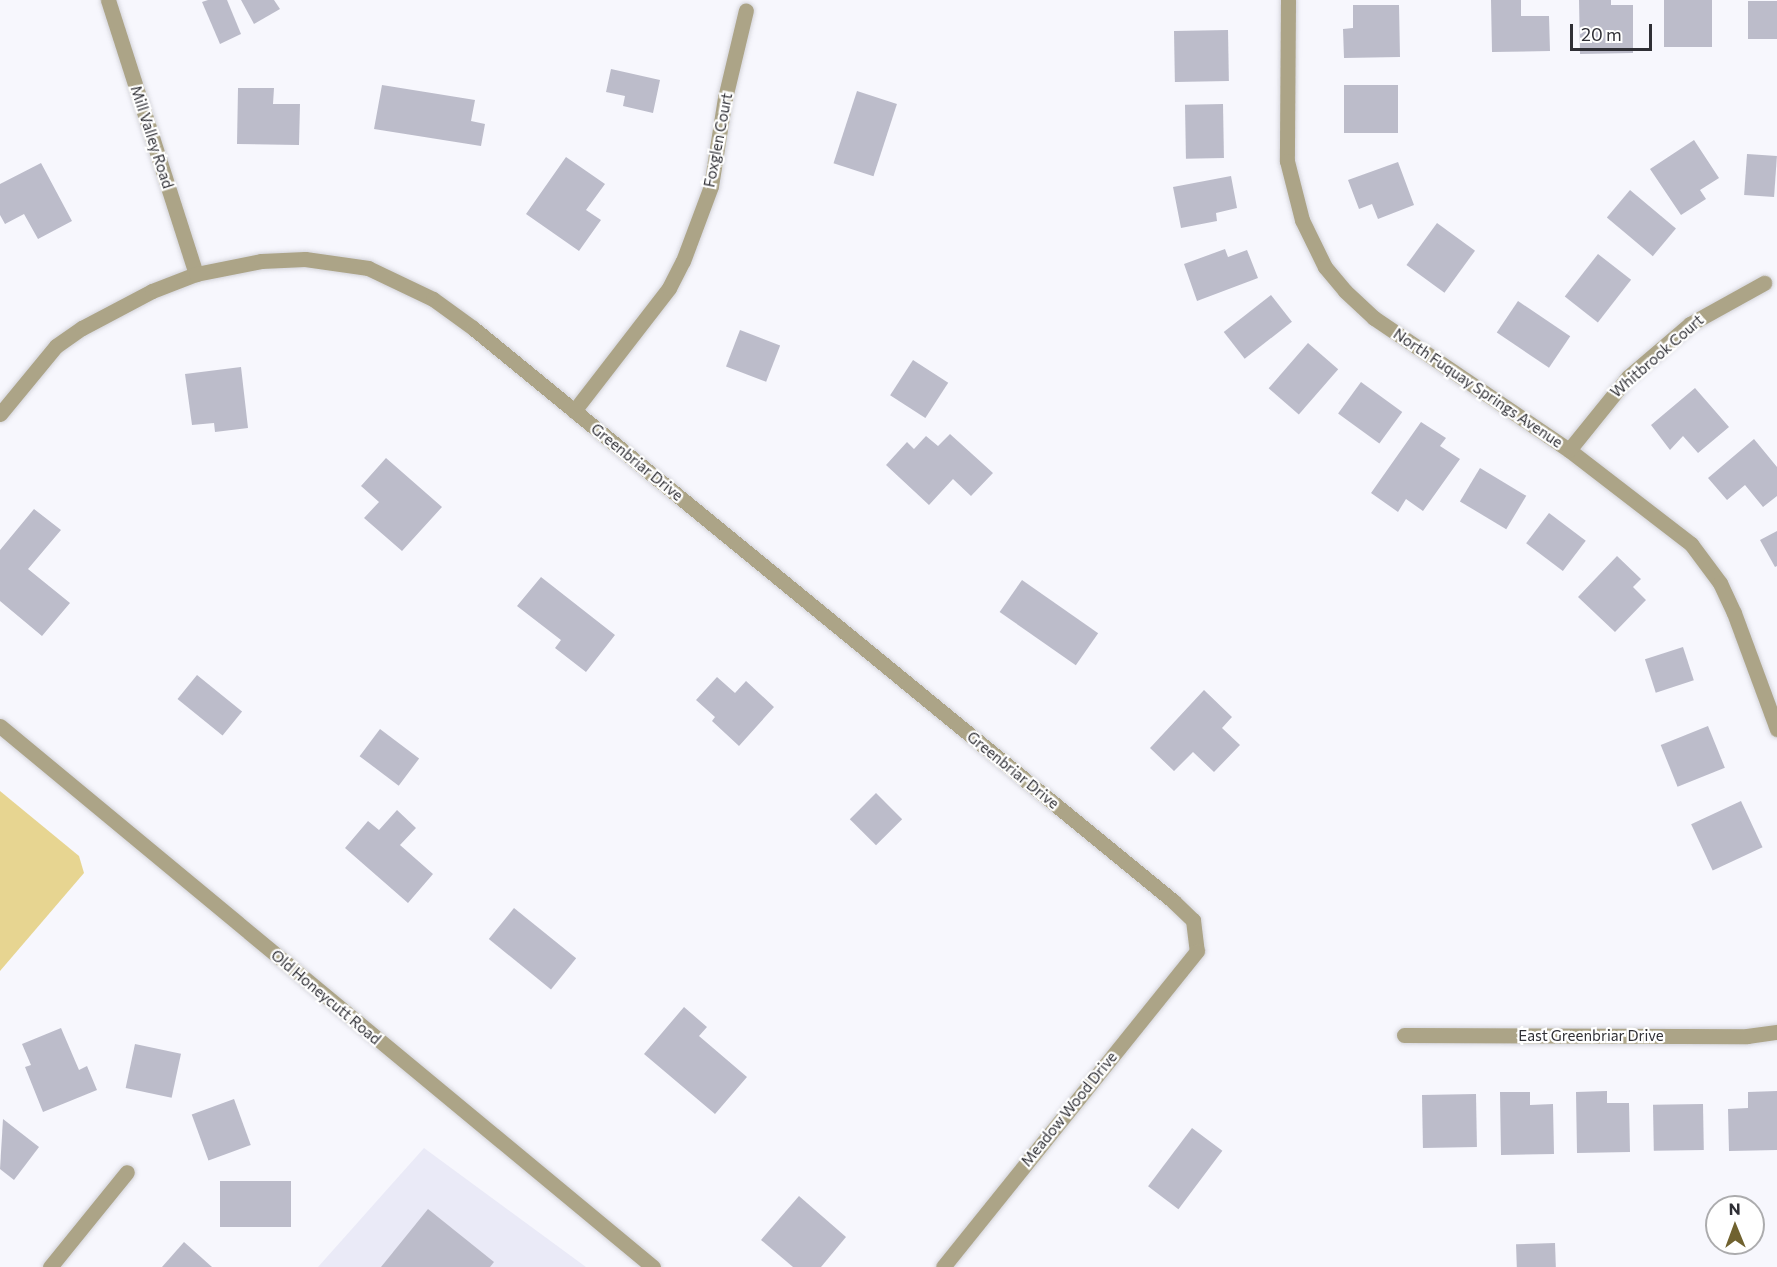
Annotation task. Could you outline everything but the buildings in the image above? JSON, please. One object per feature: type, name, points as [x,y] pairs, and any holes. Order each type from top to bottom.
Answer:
[{"type":"street","name":"Mill Valley Road","points":[[108,0],[196,274]]},
{"type":"street","name":"North Fuquay Springs Avenue","points":[[1288,0],[1287,161],[1302,220],[1325,267],[1345,291],[1374,318],[1569,450],[1670,525],[1706,564],[1734,613],[1777,729]]},
{"type":"street","name":"Foxglen Court","points":[[574,411],[669,288],[683,261],[711,186],[725,98],[746,10]]},
{"type":"street","name":"Greenbriar Drive","points":[[0,414],[56,346],[117,308],[196,274],[261,261],[305,259],[368,268],[433,299],[574,411],[1173,901],[1193,920],[1197,951]]},
{"type":"street","name":"Whitbrook Court","points":[[1569,450],[1628,377],[1690,324],[1764,283]]},
{"type":"street","name":"Old Honeycutt Road","points":[[0,726],[652,1267]]},
{"type":"street","name":"Meadow Wood Drive","points":[[943,1267],[1197,951]]},
{"type":"street","name":"East Greenbriar Drive","points":[[1404,1035],[1747,1036],[1777,1032]]},
{"type":"street","points":[[50,1267],[127,1172]]},
{"type":"shaded area","points":[[0,791],[79,856],[84,873],[0,971]]},
{"type":"shaded area","points":[[424,1148],[586,1267],[318,1267]]}]
